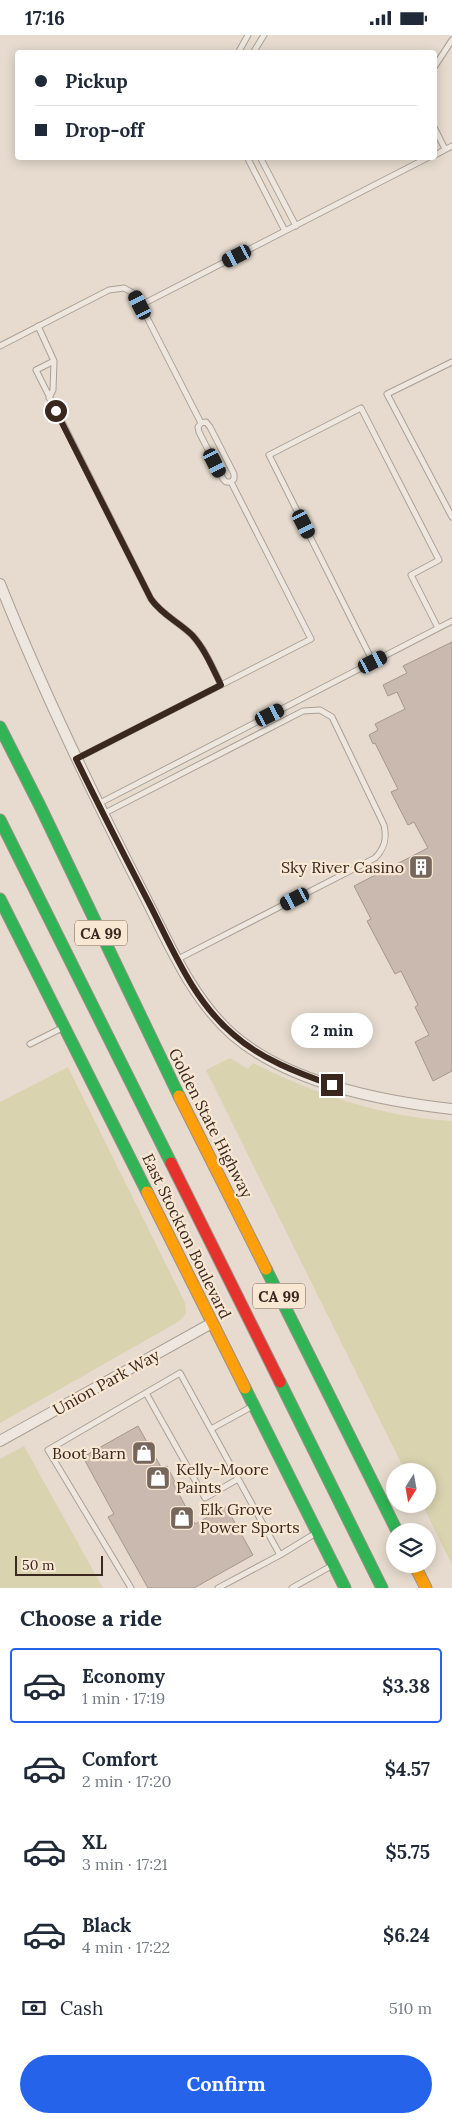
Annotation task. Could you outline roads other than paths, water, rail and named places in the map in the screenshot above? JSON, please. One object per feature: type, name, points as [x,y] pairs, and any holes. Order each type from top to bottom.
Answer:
[{"type":"main road","name":"Golden State Highway","points":[[0,727],[44,814],[166,1069],[393,1523]]},
{"type":"main road","name":"CA 99","points":[[0,820],[382,1588]]},
{"type":"main road","name":"East Stockton Boulevard","points":[[0,899],[345,1588]]},
{"type":"main road","points":[[418,1573],[426,1588]]},
{"type":"street","points":[[0,584],[33,665],[103,815],[185,973],[214,1015],[234,1035],[255,1051],[312,1078],[352,1091],[399,1102],[452,1109]]},
{"type":"street","name":"Union Park Way","points":[[0,1441],[212,1323]]},
{"type":"lane","points":[[240,50],[248,35]]},
{"type":"lane","points":[[255,50],[264,35]]},
{"type":"lane","points":[[437,63],[452,40]]},
{"type":"lane","points":[[437,133],[445,149]]},
{"type":"lane","points":[[437,154],[452,146]]},
{"type":"lane","points":[[249,160],[285,231]]},
{"type":"lane","points":[[262,160],[296,226]]},
{"type":"lane","points":[[140,305],[424,160]]},
{"type":"lane","points":[[0,346],[114,288],[130,290],[135,294],[201,423]]},
{"type":"lane","points":[[38,326],[54,361],[53,392],[49,398]]},
{"type":"lane","points":[[54,361],[36,370],[151,599],[160,610],[186,629],[198,642],[221,685]]},
{"type":"lane","points":[[452,362],[388,394],[452,517]]},
{"type":"lane","points":[[373,662],[269,455],[361,408],[439,560],[411,575],[438,628]]},
{"type":"lane","points":[[201,423],[206,422],[210,427],[234,474],[234,479],[231,482]]},
{"type":"lane","points":[[201,423],[198,427],[199,432],[224,481],[231,482]]},
{"type":"lane","points":[[76,759],[310,639],[231,482]]},
{"type":"lane","points":[[98,804],[452,621]]},
{"type":"lane","points":[[103,815],[303,711],[320,710],[332,717],[384,825],[386,837],[382,849],[375,857],[178,959]]},
{"type":"lane","points":[[30,1044],[64,1027]]},
{"type":"lane","points":[[131,1588],[48,1450],[180,1373],[280,1555]]},
{"type":"lane","points":[[146,1393],[205,1498],[238,1479]]},
{"type":"lane","points":[[211,1429],[254,1405]]},
{"type":"lane","points":[[218,1588],[280,1555],[317,1532]]},
{"type":"lane","points":[[292,1588],[334,1565]]},
{"type":"place","name":"Sky River Casino","points":[[421,867]]},
{"type":"place","name":"Boot Barn","points":[[144,1453]]},
{"type":"place","name":"Kelly-Moore Paints","points":[[158,1478]]},
{"type":"place","name":"Elk Grove Power Sports","points":[[182,1518]]}]
